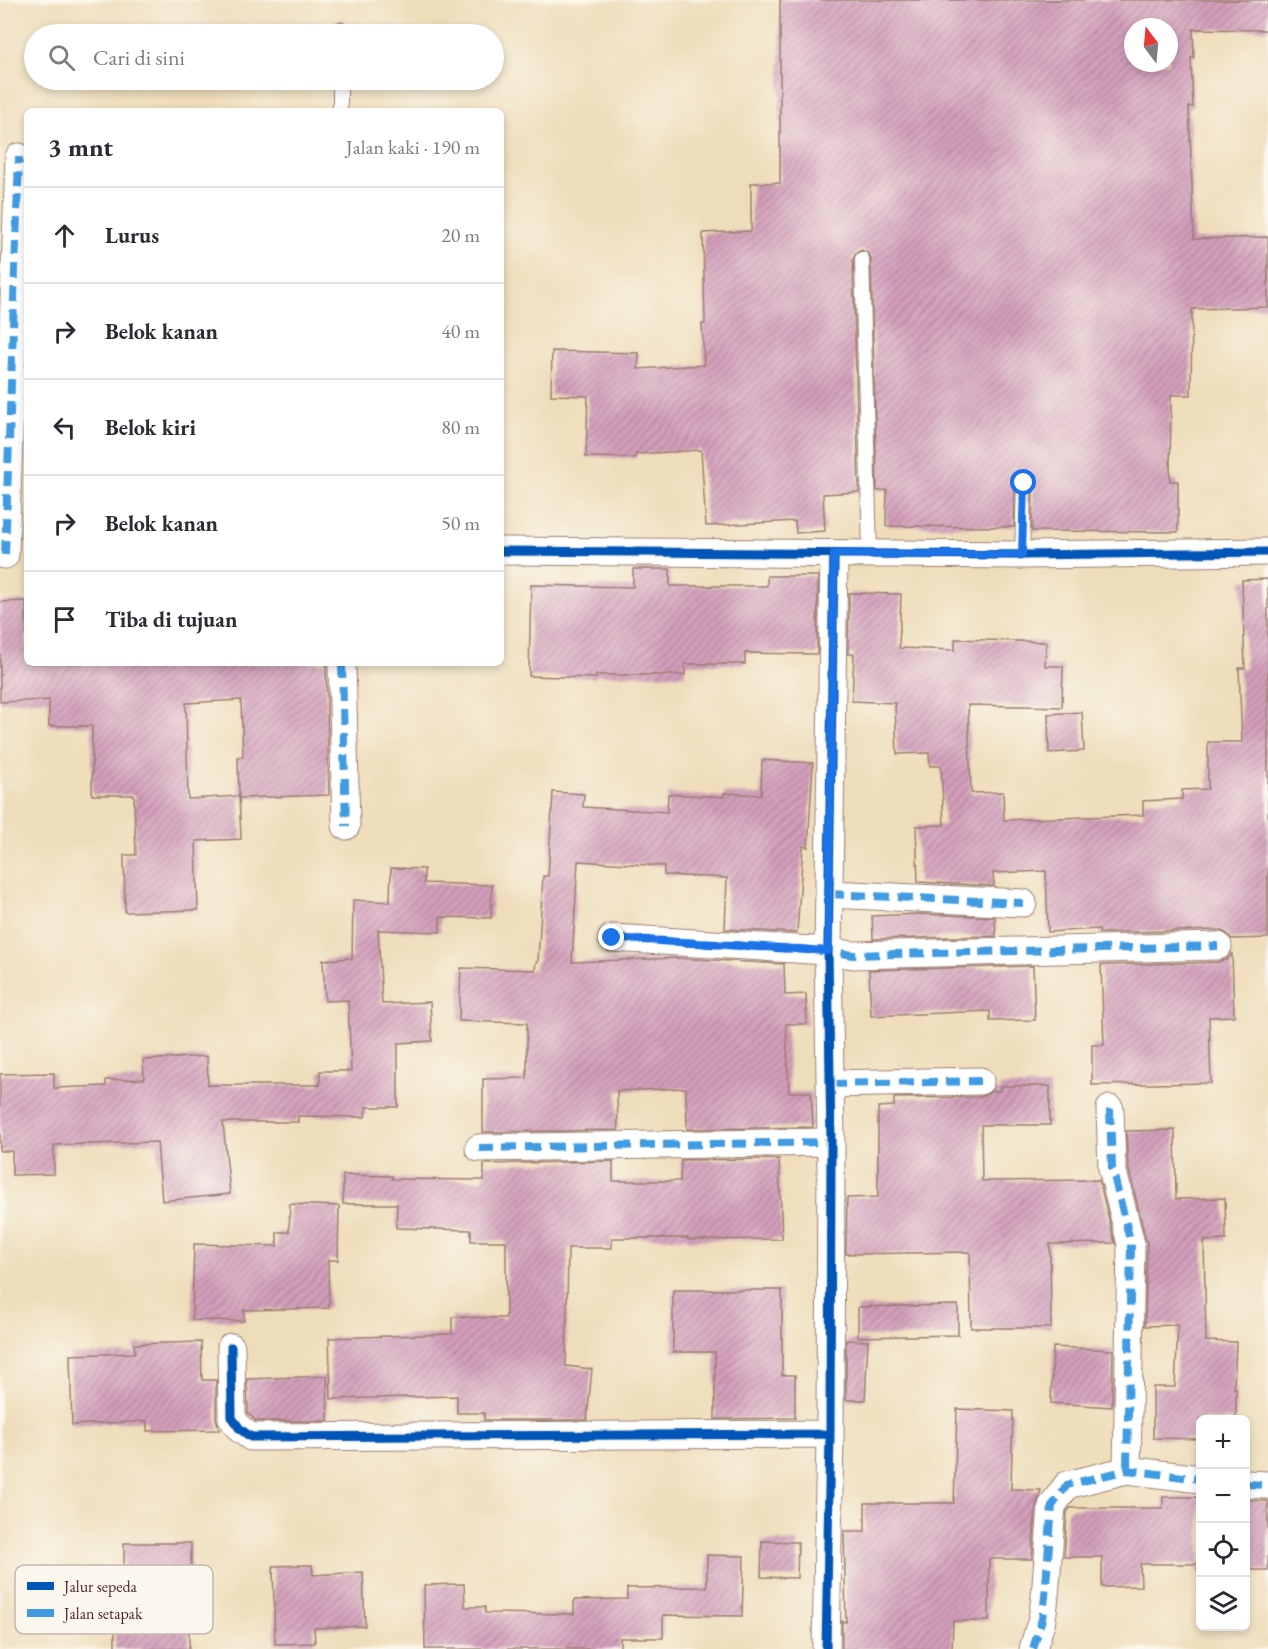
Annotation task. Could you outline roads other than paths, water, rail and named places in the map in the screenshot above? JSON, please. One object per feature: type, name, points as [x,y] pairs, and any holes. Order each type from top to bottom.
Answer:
[{"type":"street","points":[[11,555],[19,157]]},
{"type":"street","points":[[504,551],[1022,555],[1268,552]]},
{"type":"street","points":[[826,1649],[830,1434],[831,1142],[828,951],[834,554]]},
{"type":"street","points":[[342,666],[346,826]]},
{"type":"street","points":[[829,894],[1023,903]]},
{"type":"street","points":[[612,938],[828,951],[853,955],[1218,946]]},
{"type":"street","points":[[830,1084],[981,1081]]},
{"type":"street","points":[[1110,1109],[1112,1168],[1131,1244],[1127,1470]]},
{"type":"street","points":[[479,1149],[831,1142]]},
{"type":"street","points":[[231,1347],[232,1418],[240,1430],[251,1437],[830,1434]]},
{"type":"street","points":[[1033,1649],[1046,1597],[1052,1506],[1067,1485],[1127,1470],[1196,1479]]},
{"type":"street","points":[[1250,1484],[1268,1485]]},
{"type":"lane","points":[[340,90],[340,108]]},
{"type":"lane","points":[[862,259],[870,553]]},
{"type":"lane","points":[[1022,555],[1024,483]]}]
